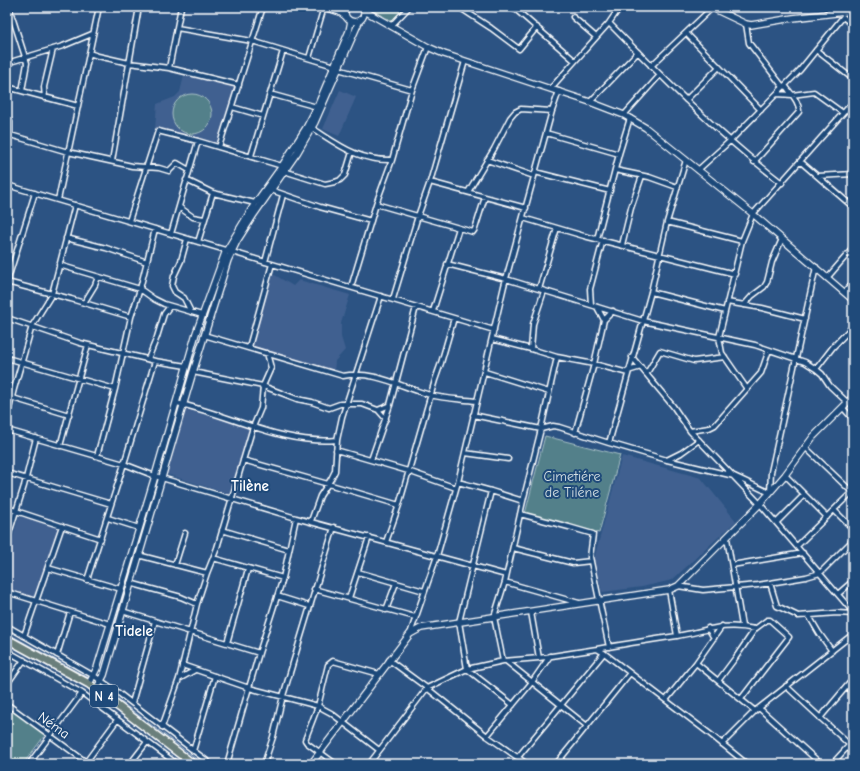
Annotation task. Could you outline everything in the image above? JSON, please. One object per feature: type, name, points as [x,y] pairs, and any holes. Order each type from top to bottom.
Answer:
[{"type":"highway","name":"N 4","points":[[7,639],[92,680],[193,764]]},
{"type":"street","points":[[9,7],[27,63],[22,91]]},
{"type":"street","points":[[58,200],[90,53],[92,34],[99,7]]},
{"type":"street","points":[[112,161],[139,7]]},
{"type":"street","points":[[169,68],[181,7]]},
{"type":"street","points":[[219,147],[263,7]]},
{"type":"street","points":[[309,58],[324,7],[338,9],[351,21],[356,22],[363,12]]},
{"type":"street","points":[[346,7],[346,16]]},
{"type":"street","points":[[391,26],[409,7]]},
{"type":"street","points":[[459,7],[519,49],[536,27]]},
{"type":"street","points":[[513,7],[575,61]]},
{"type":"street","points":[[551,88],[609,23],[620,7]]},
{"type":"street","points":[[651,66],[711,7],[720,9],[746,24],[757,24],[793,18],[841,15],[853,11]]},
{"type":"street","points":[[826,7],[841,15],[853,25]]},
{"type":"street","points":[[363,12],[444,54],[551,88],[630,118],[646,128],[754,214],[853,300]]},
{"type":"street","points":[[92,680],[139,528],[183,405],[228,251],[271,190],[317,107],[363,12]]},
{"type":"street","points":[[698,170],[731,140],[800,70],[841,15]]},
{"type":"street","points":[[573,17],[596,37]]},
{"type":"street","points":[[99,685],[130,584],[176,403],[202,315],[228,251],[256,202],[312,128],[319,115],[349,31],[351,21]]},
{"type":"street","points":[[609,23],[686,100],[754,162],[782,183]]},
{"type":"street","points":[[746,24],[749,44],[792,95],[799,108],[799,112],[754,162]]},
{"type":"street","points":[[177,28],[252,41],[309,58],[336,68],[412,90]]},
{"type":"street","points":[[686,33],[761,110]]},
{"type":"street","points":[[7,63],[53,50],[92,34]]},
{"type":"street","points":[[351,287],[376,204],[392,160],[412,90],[428,47]]},
{"type":"street","points":[[45,98],[44,87],[53,50]]},
{"type":"street","points":[[816,50],[853,79]]},
{"type":"street","points":[[251,156],[283,51]]},
{"type":"street","points":[[590,102],[638,52]]},
{"type":"street","points":[[90,53],[129,63],[169,68],[239,85]]},
{"type":"street","points":[[393,299],[430,182],[465,61]]},
{"type":"street","points":[[686,100],[719,67]]},
{"type":"street","points":[[624,115],[660,75]]},
{"type":"street","points":[[7,101],[8,88],[78,106]]},
{"type":"street","points":[[311,764],[410,634],[437,556],[458,482],[506,279],[558,91]]},
{"type":"street","points":[[777,94],[792,95],[814,92],[843,113]]},
{"type":"street","points":[[270,94],[317,107]]},
{"type":"street","points":[[747,389],[725,357],[720,347],[719,337],[742,241],[754,214],[853,102]]},
{"type":"street","points":[[232,107],[263,116]]},
{"type":"street","points":[[468,192],[510,118],[515,112],[520,109],[552,111]]},
{"type":"street","points":[[7,115],[10,122],[8,135],[68,152],[132,166],[159,168],[169,171],[177,163],[189,170]]},
{"type":"street","points":[[597,239],[630,118]]},
{"type":"street","points":[[312,128],[352,152],[375,160],[392,160]]},
{"type":"street","points":[[129,221],[158,131],[251,156],[325,184],[340,180],[345,175],[352,152]]},
{"type":"street","points":[[546,133],[619,154]]},
{"type":"street","points":[[171,234],[198,141]]},
{"type":"street","points":[[487,160],[535,174],[610,191]]},
{"type":"street","points":[[609,443],[643,321],[667,222],[686,160]]},
{"type":"street","points":[[801,162],[853,207]]},
{"type":"street","points":[[616,170],[642,176],[677,187]]},
{"type":"street","points":[[818,176],[853,174]]},
{"type":"street","points":[[622,245],[631,208],[642,176]]},
{"type":"street","points":[[186,180],[213,193],[256,202]]},
{"type":"street","points":[[430,182],[526,208]]},
{"type":"street","points":[[7,185],[494,330]]},
{"type":"street","points":[[271,190],[320,207],[371,221]]},
{"type":"street","points":[[35,193],[7,282],[131,317]]},
{"type":"street","points":[[198,242],[213,193]]},
{"type":"street","points":[[265,262],[283,195]]},
{"type":"street","points":[[376,204],[474,232],[485,197]]},
{"type":"street","points":[[7,417],[32,326],[52,294],[75,205]]},
{"type":"street","points":[[179,207],[193,217],[204,219]]},
{"type":"street","points":[[523,218],[659,256],[735,274]]},
{"type":"street","points":[[667,222],[742,241]]},
{"type":"street","points":[[433,311],[459,228]]},
{"type":"street","points":[[539,289],[557,228]]},
{"type":"street","points":[[97,456],[115,389],[131,317],[140,289],[155,229]]},
{"type":"street","points":[[66,238],[106,248],[147,262]]},
{"type":"street","points":[[187,239],[172,286],[175,292],[183,297],[191,312]]},
{"type":"street","points":[[744,305],[752,296],[764,287],[767,282],[772,262],[782,239]]},
{"type":"street","points":[[591,305],[590,289],[603,240]]},
{"type":"street","points":[[827,278],[853,248]]},
{"type":"street","points":[[248,347],[272,264]]},
{"type":"street","points":[[447,264],[506,279],[643,321],[739,341],[810,364],[822,374],[830,386],[848,403]]},
{"type":"street","points":[[59,265],[140,289],[158,302],[202,315]]},
{"type":"street","points":[[770,492],[771,472],[797,360],[816,267]]},
{"type":"street","points":[[84,303],[98,277]]},
{"type":"street","points":[[845,292],[853,283]]},
{"type":"street","points":[[531,348],[533,324],[544,291]]},
{"type":"street","points":[[650,292],[725,311]]},
{"type":"street","points":[[311,521],[320,496],[335,471],[336,440],[346,403],[381,296]]},
{"type":"street","points":[[727,302],[771,310],[805,319]]},
{"type":"street","points":[[148,359],[164,314],[170,306]]},
{"type":"street","points":[[371,460],[386,419],[416,307]]},
{"type":"street","points":[[597,307],[604,320]]},
{"type":"street","points":[[575,433],[594,364],[604,320],[613,312]]},
{"type":"street","points":[[7,318],[88,345],[155,361],[186,366]]},
{"type":"street","points":[[386,542],[399,505],[454,318]]},
{"type":"street","points":[[816,369],[833,347],[853,326]]},
{"type":"street","points":[[204,335],[343,376],[356,374],[389,380],[431,395],[476,401]]},
{"type":"street","points":[[492,339],[531,348],[557,357],[628,372],[641,367]]},
{"type":"street","points":[[60,446],[88,345]]},
{"type":"street","points":[[690,431],[710,428],[715,425],[761,373],[769,350]]},
{"type":"street","points":[[647,373],[660,351],[694,361],[725,357]]},
{"type":"street","points":[[162,727],[179,679],[206,573],[214,558],[253,427],[261,408],[263,386],[271,368],[267,353]]},
{"type":"street","points":[[557,357],[505,582],[494,617],[504,661],[587,726]]},
{"type":"street","points":[[632,357],[647,373],[678,412],[690,431],[777,522],[853,613]]},
{"type":"street","points":[[7,358],[115,389]]},
{"type":"street","points":[[87,580],[108,518],[155,361]]},
{"type":"street","points":[[193,372],[263,386],[297,399],[329,408],[346,403],[362,404],[378,410],[386,419]]},
{"type":"street","points":[[485,372],[549,392]]},
{"type":"street","points":[[7,394],[69,414]]},
{"type":"street","points":[[410,634],[420,628],[428,626],[582,604],[669,590],[678,586],[760,504],[785,475],[813,437],[853,397]]},
{"type":"street","points":[[176,403],[301,440],[336,440]]},
{"type":"street","points":[[378,410],[390,405]]},
{"type":"street","points":[[842,408],[853,419]]},
{"type":"street","points":[[474,415],[541,429],[553,426],[667,460],[734,476],[770,492]]},
{"type":"street","points":[[7,430],[124,464],[158,477],[296,518],[334,527],[506,575]]},
{"type":"street","points":[[7,540],[26,479],[36,438]]},
{"type":"street","points":[[667,460],[681,453],[700,440]]},
{"type":"street","points":[[796,546],[852,491],[805,447]]},
{"type":"street","points":[[336,450],[408,471],[456,488]]},
{"type":"street","points":[[465,453],[508,459]]},
{"type":"street","points":[[243,460],[399,505]]},
{"type":"street","points":[[7,473],[111,504]]},
{"type":"street","points":[[785,475],[827,517]]},
{"type":"street","points":[[458,482],[523,501]]},
{"type":"street","points":[[491,491],[459,622],[467,669],[514,705]]},
{"type":"street","points":[[777,522],[804,495]]},
{"type":"street","points":[[7,508],[101,539]]},
{"type":"street","points":[[834,510],[853,529]]},
{"type":"street","points":[[520,514],[591,533],[593,536],[590,553],[591,561],[609,647]]},
{"type":"street","points":[[108,518],[139,528]]},
{"type":"street","points":[[227,764],[259,653],[283,578],[296,518]]},
{"type":"street","points":[[24,636],[62,526]]},
{"type":"street","points":[[264,764],[273,737],[283,696],[314,589],[334,527]]},
{"type":"street","points":[[222,530],[289,550]]},
{"type":"street","points":[[175,565],[185,533]]},
{"type":"street","points":[[350,598],[369,537]]},
{"type":"street","points":[[727,538],[742,626]]},
{"type":"street","points":[[678,586],[703,590],[798,579],[820,573],[853,540]]},
{"type":"street","points":[[513,548],[573,562],[591,561]]},
{"type":"street","points":[[732,565],[803,553]]},
{"type":"street","points":[[138,555],[206,573]]},
{"type":"street","points":[[214,558],[283,578]]},
{"type":"street","points":[[48,568],[121,589]]},
{"type":"street","points":[[227,643],[248,569]]},
{"type":"street","points":[[358,572],[424,591]]},
{"type":"street","points":[[838,594],[853,581]]},
{"type":"street","points":[[505,582],[582,604]]},
{"type":"street","points":[[386,610],[396,583]]},
{"type":"street","points":[[770,583],[777,606],[793,614],[809,616],[853,613]]},
{"type":"street","points":[[130,584],[181,597],[197,604]]},
{"type":"street","points":[[314,589],[415,617]]},
{"type":"street","points":[[669,590],[677,636]]},
{"type":"street","points":[[7,592],[110,624]]},
{"type":"street","points":[[277,596],[309,606]]},
{"type":"street","points":[[122,611],[259,653]]},
{"type":"street","points":[[57,655],[70,612]]},
{"type":"street","points":[[531,612],[539,658]]},
{"type":"street","points":[[809,616],[832,651]]},
{"type":"street","points":[[718,681],[755,629],[767,620],[770,620],[789,637],[741,699]]},
{"type":"street","points":[[132,703],[155,621]]},
{"type":"street","points":[[7,626],[57,655],[99,685],[132,703],[210,764]]},
{"type":"street","points":[[666,700],[696,663],[722,626]]},
{"type":"street","points":[[369,764],[427,688],[467,669],[504,661],[539,658],[677,636],[722,626],[742,626],[755,629]]},
{"type":"street","points":[[708,628],[714,638]]},
{"type":"street","points":[[722,744],[755,711],[853,634]]},
{"type":"street","points":[[597,649],[666,700],[747,764]]},
{"type":"street","points":[[7,651],[82,693],[176,764]]},
{"type":"street","points":[[518,757],[604,653]]},
{"type":"street","points":[[487,736],[514,705],[550,656]]},
{"type":"street","points":[[7,684],[24,660]]},
{"type":"street","points":[[390,660],[487,736],[527,764]]},
{"type":"street","points":[[336,764],[305,740],[318,706],[328,665],[333,661],[379,674]]},
{"type":"street","points":[[696,663],[755,711]]},
{"type":"street","points":[[182,665],[249,688],[318,706],[331,713],[379,750]]},
{"type":"street","points":[[179,679],[195,670]]},
{"type":"street","points":[[556,764],[630,673]]},
{"type":"street","points":[[193,751],[215,676]]},
{"type":"street","points":[[820,718],[848,687],[853,679]]},
{"type":"street","points":[[786,686],[852,746]]},
{"type":"street","points":[[848,687],[853,691]]},
{"type":"street","points":[[29,764],[82,693]]},
{"type":"street","name":"Néma","points":[[7,704],[87,763]]},
{"type":"street","points":[[759,708],[821,764]]},
{"type":"street","points":[[87,763],[117,720]]},
{"type":"street","points":[[832,764],[852,746],[853,741]]},
{"type":"street","points":[[130,764],[147,742]]},
{"type":"shaded area","points":[[184,76],[237,86],[218,144],[155,129],[157,104],[175,97],[180,92]]},
{"type":"shaded area","points":[[340,90],[356,97],[339,136],[323,129]]},
{"type":"shaded area","points":[[273,274],[293,286],[299,280],[350,295],[341,323],[341,337],[345,350],[335,361],[334,372],[252,346]]},
{"type":"shaded area","points":[[185,409],[250,428],[229,494],[166,474]]},
{"type":"shaded area","points":[[622,456],[701,478],[736,521],[672,580],[642,587],[602,592],[594,559]]},
{"type":"shaded area","points":[[19,517],[33,519],[58,528],[55,545],[35,599],[7,590],[7,556]]},
{"type":"green space","points":[[374,7],[410,7],[397,24],[372,10]]},
{"type":"green space","points":[[196,94],[203,97],[209,103],[212,114],[211,122],[203,131],[196,134],[188,134],[181,131],[173,122],[172,110],[175,103],[184,95]]},
{"type":"green space","name":"Cimetiére de Tiléne","points":[[545,436],[620,455],[599,533],[525,514]]},
{"type":"green space","points":[[7,707],[45,735],[23,764],[7,764]]},
{"type":"waterway","points":[[183,394],[188,379]]},
{"type":"waterway","points":[[144,528],[149,511]]},
{"type":"waterway","points":[[113,631],[146,519]]},
{"type":"waterway","points":[[7,633],[89,678]]},
{"type":"waterway","points":[[7,648],[85,692],[180,764]]},
{"type":"waterway","points":[[100,677],[105,663]]},
{"type":"waterway","points":[[100,686],[203,764]]},
{"type":"district","name":"Tilène","points":[[250,486]]},
{"type":"district","name":"Tidele","points":[[134,631]]}]
